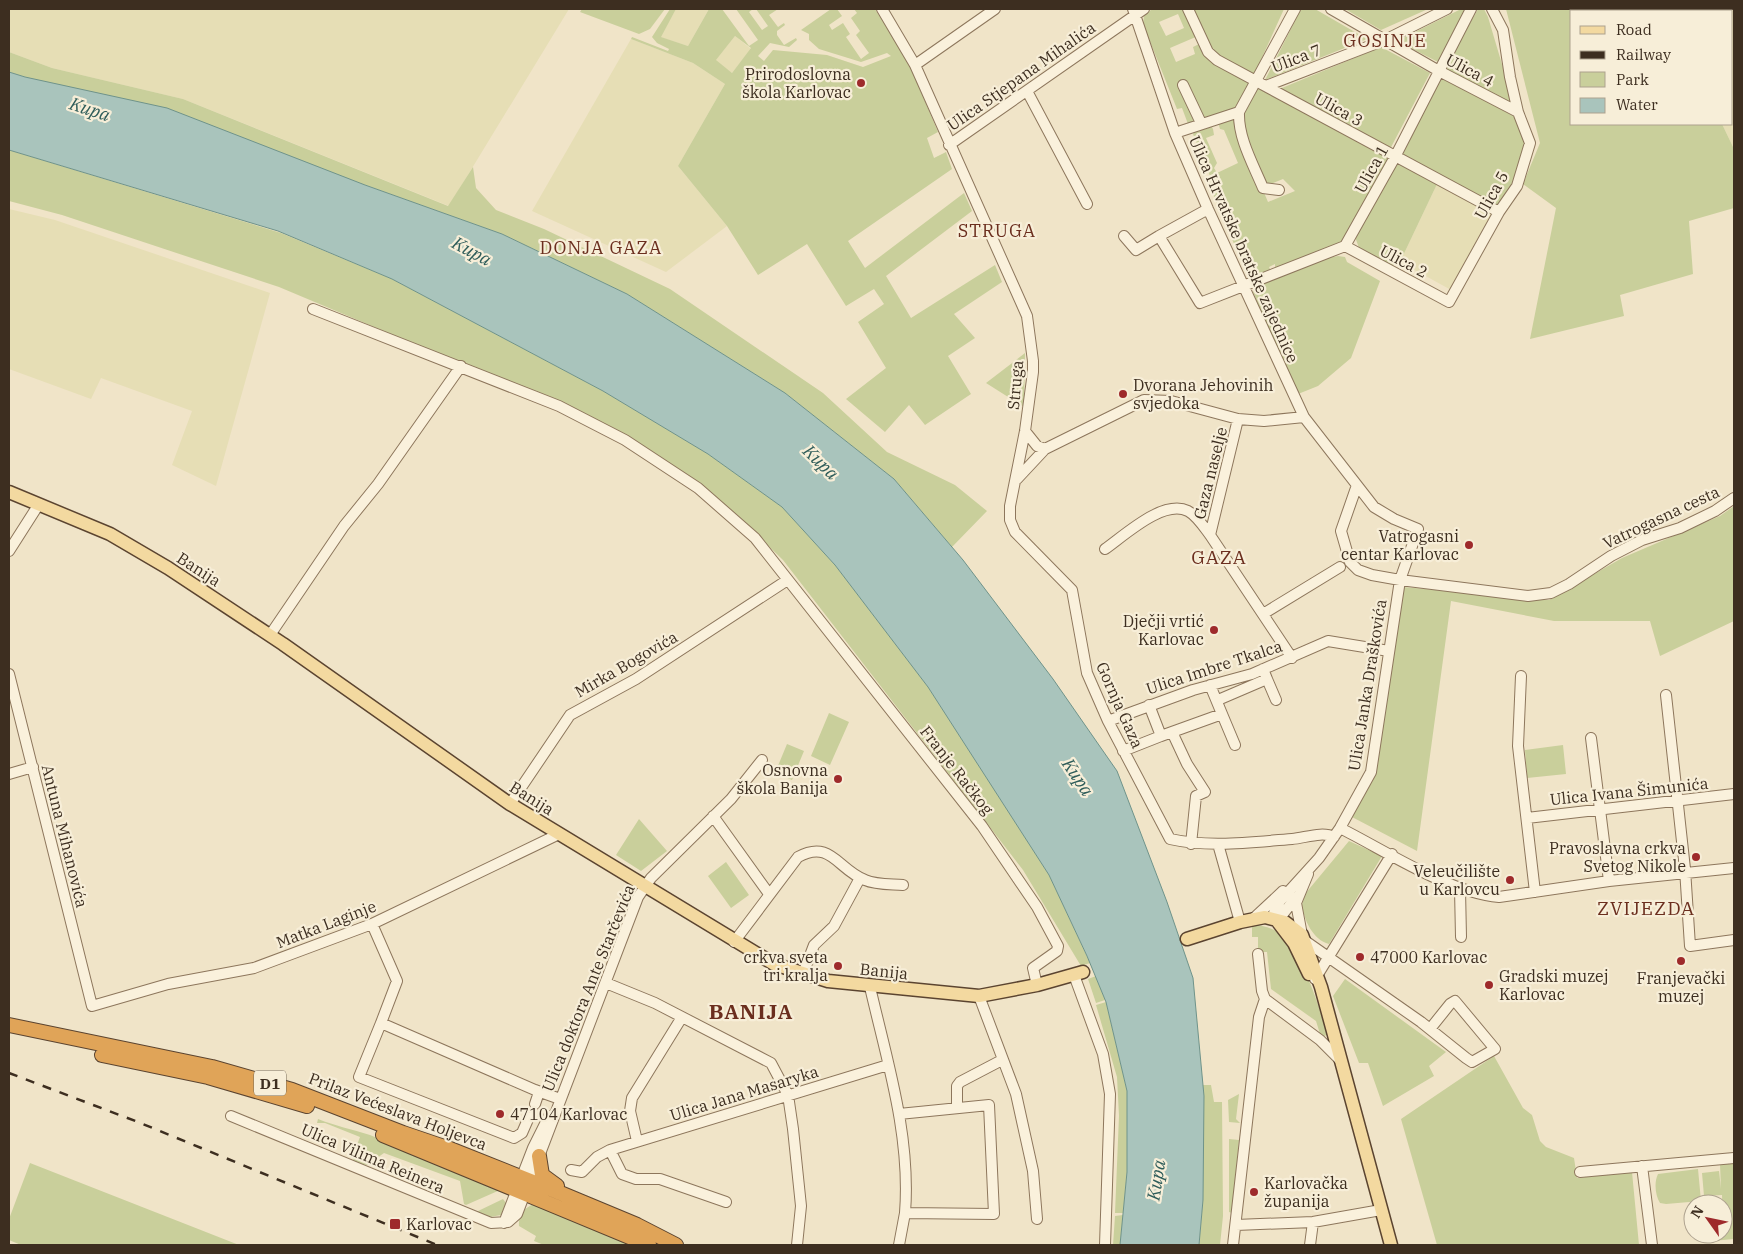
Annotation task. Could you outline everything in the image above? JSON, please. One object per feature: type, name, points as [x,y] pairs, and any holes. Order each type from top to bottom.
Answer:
[{"type":"highway","name":"Prilaz Većeslava Holjevca","points":[[9,1025],[212,1067],[292,1090],[523,1185],[648,1245]]},
{"type":"highway","name":"Prilaz Većeslava Holjevca","points":[[9,1034],[208,1076],[288,1099],[523,1185],[577,1200],[651,1231],[676,1245]]},
{"type":"highway","points":[[540,1156],[539,1167],[544,1178],[572,1192],[577,1200]]},
{"type":"main road","name":"Banija","points":[[9,492],[110,534],[168,568],[270,635],[510,804],[734,942],[774,964],[828,981],[870,987],[979,996],[1037,985],[1078,974]]},
{"type":"main road","points":[[1187,939],[1240,922],[1265,917],[1291,925],[1303,937],[1334,1034],[1391,1245]]},
{"type":"main road","points":[[1277,922],[1316,980]]},
{"type":"street","name":"Struga","points":[[882,9],[915,65],[1026,316],[1034,360],[1025,431],[1016,480]]},
{"type":"street","points":[[915,65],[995,9]]},
{"type":"street","name":"Ulica 3","points":[[1188,9],[1208,52],[1217,60],[1498,212]]},
{"type":"street","points":[[1279,190],[1263,188],[1243,139],[1239,124],[1240,112],[1262,84],[1295,9]]},
{"type":"street","name":"Ulica 4","points":[[1331,9],[1439,71],[1518,112]]},
{"type":"street","name":"Ulica 7","points":[[1262,84],[1385,40],[1446,9]]},
{"type":"street","name":"Ulica 1","points":[[1345,246],[1395,157],[1471,9]]},
{"type":"street","name":"Ulica 5","points":[[1449,302],[1498,212],[1517,186],[1530,143],[1518,112],[1510,77],[1503,30],[1492,9]]},
{"type":"street","name":"Ulica Stjepana Mihalića","points":[[949,145],[1137,11]]},
{"type":"street","name":"Ulica Hrvatske bratske zajednice","points":[[1137,11],[1175,133],[1244,288],[1304,418],[1356,488]]},
{"type":"street","points":[[1183,85],[1201,123]]},
{"type":"street","points":[[1027,90],[1087,204]]},
{"type":"street","points":[[1175,133],[1201,123],[1240,112]]},
{"type":"street","points":[[1124,236],[1136,250],[1208,209]]},
{"type":"street","points":[[1159,236],[1200,303],[1244,288],[1345,246]]},
{"type":"street","name":"Ulica 2","points":[[1345,246],[1449,302]]},
{"type":"street","points":[[313,309],[461,366],[567,410],[625,440],[698,488],[754,538],[786,581]]},
{"type":"street","points":[[270,635],[344,526],[378,484],[461,366]]},
{"type":"street","points":[[1016,480],[1045,449],[1144,400],[1172,401],[1238,420],[1264,421],[1304,418]]},
{"type":"street","name":"Gaza naselje","points":[[1210,534],[1238,420]]},
{"type":"street","points":[[1025,431],[1037,446],[1045,449]]},
{"type":"street","name":"Gornja Gaza","points":[[1016,480],[1010,506],[1010,520],[1015,532],[1072,590],[1087,673],[1108,721],[1170,839],[1191,844]]},
{"type":"street","name":"Vatrogasna cesta","points":[[1356,488],[1341,531],[1350,562],[1358,570],[1372,575],[1400,580],[1528,596],[1551,592],[1569,584],[1610,556],[1642,540],[1680,528],[1715,511],[1734,498]]},
{"type":"street","name":"Ulica Janka Draškovića","points":[[1295,890],[1337,833],[1372,772],[1400,580],[1418,529],[1394,520],[1374,508],[1356,488]]},
{"type":"street","points":[[9,551],[38,504]]},
{"type":"street","name":"Gaza naselje","points":[[1105,549],[1156,513],[1172,509],[1188,511],[1210,534],[1292,658]]},
{"type":"street","points":[[1263,614],[1340,567]]},
{"type":"street","name":"Mirka Bogovića","points":[[510,804],[570,715],[636,679],[786,581]]},
{"type":"street","name":"Franje Račkog","points":[[786,581],[982,826],[1037,907],[1058,946],[1057,950],[1033,968],[1037,985]]},
{"type":"street","name":"Ulica Imbre Tkalca","points":[[1108,721],[1210,685],[1265,674],[1292,658],[1328,641],[1389,651]]},
{"type":"street","name":"Antuna Mihanovića","points":[[9,674],[92,1006]]},
{"type":"street","points":[[1218,700],[1265,674],[1276,700]]},
{"type":"street","points":[[1521,676],[1518,746],[1535,892]]},
{"type":"street","points":[[1210,685],[1218,700],[1235,745]]},
{"type":"street","points":[[1666,695],[1678,800],[1690,946],[1734,940]]},
{"type":"street","points":[[1149,705],[1161,736]]},
{"type":"street","points":[[1123,751],[1222,714]]},
{"type":"street","points":[[1172,732],[1187,764],[1205,792],[1196,796],[1191,844],[1296,839],[1337,833],[1392,854],[1460,889],[1483,896],[1535,892],[1609,881],[1734,868]]},
{"type":"street","points":[[1591,738],[1609,881]]},
{"type":"street","name":"Ulica doktora Ante Starčevića","points":[[523,1185],[540,1156],[558,1103],[644,887],[712,816],[731,799],[762,760]]},
{"type":"street","points":[[9,774],[33,767]]},
{"type":"street","name":"Ulica Ivana Šimunića","points":[[1527,818],[1600,808],[1734,794]]},
{"type":"street","points":[[712,816],[769,894]]},
{"type":"street","name":"Matka Laginje","points":[[92,1006],[168,984],[254,968],[372,924],[559,834]]},
{"type":"street","points":[[1218,844],[1240,922]]},
{"type":"street","points":[[734,942],[798,857],[808,852],[818,850],[828,853],[860,878],[869,882],[903,885]]},
{"type":"street","points":[[1316,980],[1328,957],[1392,854]]},
{"type":"street","points":[[803,974],[814,945],[834,926],[860,878]]},
{"type":"street","points":[[1460,889],[1461,937]]},
{"type":"street","points":[[1295,890],[1296,907],[1303,937],[1328,957],[1430,1029],[1472,1062],[1496,1048],[1455,1001],[1450,1004],[1430,1029]]},
{"type":"street","points":[[1253,919],[1274,898],[1295,890]]},
{"type":"street","points":[[1277,922],[1287,909],[1295,890]]},
{"type":"street","points":[[372,924],[397,981],[358,1077],[514,1138],[522,1134],[529,1117]]},
{"type":"street","points":[[1258,954],[1262,991],[1265,999],[1320,1040],[1341,1061]]},
{"type":"street","points":[[1078,974],[1103,1054],[1110,1094],[1105,1245]]},
{"type":"street","points":[[606,983],[682,1017],[771,1063],[788,1095],[801,1206],[797,1245]]},
{"type":"street","points":[[870,987],[899,1114],[904,1145],[906,1193],[899,1245]]},
{"type":"street","points":[[979,996],[1016,1094],[1033,1171],[1037,1219]]},
{"type":"street","points":[[1233,1245],[1261,1010],[1265,999]]},
{"type":"street","points":[[1261,1010],[1273,1006]]},
{"type":"street","points":[[637,1141],[630,1111],[632,1098],[682,1017]]},
{"type":"street","points":[[381,1023],[539,1092],[558,1103]]},
{"type":"street","points":[[1320,1040],[1326,1040],[1334,1034]]},
{"type":"street","points":[[957,1107],[957,1086],[960,1082],[1002,1060]]},
{"type":"street","name":"Ulica Jana Masaryka","points":[[571,1170],[582,1172],[597,1157],[610,1150],[637,1141],[888,1065]]},
{"type":"street","points":[[534,1104],[539,1092]]},
{"type":"street","name":"Ulica doktora Ante Starčevića","points":[[523,1185],[539,1133],[558,1103]]},
{"type":"street","points":[[899,1114],[989,1105],[994,1214],[904,1213]]},
{"type":"street","name":"Ulica Vilima Reinera","points":[[231,1116],[491,1223],[504,1223],[514,1217],[523,1185]]},
{"type":"street","points":[[610,1150],[622,1174],[636,1179],[660,1179],[726,1202]]},
{"type":"street","points":[[1580,1172],[1734,1158]]},
{"type":"street","points":[[1642,1166],[1652,1245]]},
{"type":"street","points":[[1236,1225],[1313,1222],[1380,1210]]},
{"type":"street","points":[[1310,1245],[1313,1222]]},
{"type":"shaded area","points":[[9,9],[569,9],[449,206],[183,99],[52,68],[9,52]]},
{"type":"shaded area","points":[[676,9],[709,9],[688,46],[660,37]]},
{"type":"shaded area","points":[[1734,9],[1734,149],[1722,125],[1733,125],[1733,10],[1674,10]]},
{"type":"shaded area","points":[[735,36],[751,49],[732,73],[715,61]]},
{"type":"shaded area","points":[[631,39],[693,63],[725,84],[678,166],[727,226],[666,272],[532,211]]},
{"type":"shaded area","points":[[1438,182],[1493,212],[1494,216],[1453,291],[1400,262]]},
{"type":"shaded area","points":[[9,209],[55,220],[270,293],[216,486],[172,465],[192,411],[101,378],[91,399],[9,369]]},
{"type":"green space","points":[[582,9],[665,9],[650,29],[639,34],[580,12]]},
{"type":"green space","points":[[670,9],[676,9],[661,37],[688,46],[709,9],[722,9],[749,46],[758,40],[736,9],[753,9],[749,12],[762,30],[768,26],[756,9],[778,9],[769,15],[778,27],[784,23],[785,25],[777,31],[777,35],[784,45],[796,38],[797,40],[789,47],[770,43],[758,56],[764,61],[773,50],[827,55],[863,67],[891,56],[887,53],[861,62],[819,49],[809,40],[809,34],[801,30],[831,9],[837,9],[842,16],[829,25],[832,30],[843,23],[850,34],[846,37],[861,59],[869,53],[856,35],[860,31],[851,18],[857,13],[854,9],[875,9],[908,61],[938,132],[927,138],[934,158],[946,152],[952,169],[848,241],[865,268],[964,193],[972,211],[886,276],[911,318],[995,265],[1002,282],[954,314],[975,338],[948,356],[971,394],[925,425],[909,405],[885,432],[846,399],[886,368],[858,322],[884,304],[874,289],[846,306],[807,244],[758,275],[727,226],[678,166],[725,84],[693,63],[631,39],[632,37],[668,51],[669,49],[657,43],[652,37]],"holes":[[[735,36],[751,48],[732,73],[716,60]]]},
{"type":"green space","points":[[1152,9],[1183,9],[1198,36],[1170,48],[1176,62],[1195,54],[1193,47],[1201,43],[1252,84],[1239,108],[1188,124],[1182,108],[1177,109],[1143,24],[1144,16]],"holes":[[[1178,14],[1184,28],[1166,36],[1159,22]]]},
{"type":"green space","points":[[1192,9],[1284,9],[1254,75],[1212,51]]},
{"type":"green space","points":[[1301,9],[1315,9],[1367,39],[1265,80]]},
{"type":"green space","points":[[1345,9],[1428,9],[1381,30]]},
{"type":"green space","points":[[1461,9],[1466,9],[1438,62],[1397,41]]},
{"type":"green space","points":[[1478,9],[1484,9],[1488,17],[1514,105],[1446,72],[1447,64]]},
{"type":"green space","points":[[1506,9],[1674,9],[1570,10],[1570,125],[1722,125],[1734,149],[1734,208],[1689,221],[1693,274],[1620,295],[1624,316],[1530,339],[1556,208],[1523,184],[1540,143]]},
{"type":"green space","points":[[1381,47],[1430,73],[1389,151],[1277,90]]},
{"type":"green space","points":[[9,52],[52,68],[183,99],[448,206],[473,167],[476,188],[496,210],[544,229],[670,289],[823,393],[887,452],[955,485],[987,511],[952,547],[894,479],[785,393],[627,294],[502,234],[365,185],[9,72]]},
{"type":"green space","points":[[1441,77],[1519,119],[1527,143],[1520,171],[1499,208],[1399,156]]},
{"type":"green space","points":[[1257,86],[1390,156],[1342,242],[1275,270],[1275,264],[1269,267],[1271,271],[1249,279],[1206,178],[1210,176],[1193,134],[1196,129],[1211,126],[1213,129],[1214,135],[1206,138],[1217,163],[1214,168],[1217,173],[1238,163],[1224,130],[1220,129],[1218,122],[1234,116],[1241,138],[1268,202],[1295,191],[1283,179],[1268,185],[1263,181],[1240,116]]},
{"type":"green space","points":[[9,150],[281,233],[392,279],[603,391],[708,454],[782,507],[835,565],[928,687],[1049,875],[1090,963],[1081,966],[1023,870],[783,560],[700,485],[560,405],[279,287],[62,215],[9,201]]},
{"type":"green space","points":[[1395,162],[1438,182],[1400,262],[1391,266],[1359,248],[1354,234]]},
{"type":"green space","points":[[1338,256],[1345,257],[1347,262],[1380,281],[1351,358],[1318,386],[1298,394],[1295,392],[1253,292],[1258,286],[1323,259]]},
{"type":"green space","points":[[1025,353],[1024,407],[986,383]]},
{"type":"green space","points":[[1734,506],[1734,621],[1660,656],[1650,621],[1554,621],[1451,601],[1417,851],[1352,817],[1374,778],[1403,587],[1549,600],[1622,558],[1720,516]]},
{"type":"green space","points":[[829,713],[849,722],[830,765],[811,756]]},
{"type":"green space","points":[[787,744],[804,751],[792,780],[775,773]]},
{"type":"green space","points":[[1563,745],[1566,774],[1527,778],[1525,750]]},
{"type":"green space","points":[[639,819],[667,851],[641,871],[616,855]]},
{"type":"green space","points":[[1349,841],[1382,856],[1329,944],[1323,942],[1310,929],[1302,905],[1305,894]]},
{"type":"green space","points":[[726,862],[749,895],[731,908],[708,876]]},
{"type":"green space","points":[[1252,924],[1277,931],[1291,945],[1310,983],[1327,1035],[1321,1037],[1316,1021],[1271,989],[1267,952],[1258,952],[1258,937],[1252,937]]},
{"type":"green space","points":[[1096,976],[1105,1000],[1096,1003],[1088,979]]},
{"type":"green space","points":[[1345,979],[1446,1052],[1429,1066],[1434,1076],[1383,1106],[1368,1063],[1359,1063],[1333,996]]},
{"type":"green space","points":[[1106,1002],[1127,1091],[1127,1172],[1123,1213],[1115,1213],[1119,1116],[1117,1077],[1096,1005]]},
{"type":"green space","points":[[1494,1056],[1523,1108],[1532,1115],[1540,1141],[1546,1147],[1574,1158],[1577,1178],[1632,1172],[1639,1245],[1437,1245],[1401,1119]]},
{"type":"green space","points":[[1203,1085],[1211,1085],[1214,1102],[1222,1102],[1223,1216],[1220,1245],[1199,1245],[1203,1200]]},
{"type":"green space","points":[[1239,1094],[1236,1119],[1240,1123],[1229,1122],[1228,1100]]},
{"type":"green space","points":[[318,1119],[370,1135],[500,1190],[466,1205],[464,1204],[460,1181],[384,1153],[367,1165],[353,1163],[354,1153],[360,1137],[325,1123],[317,1123]]},
{"type":"green space","points":[[1229,1139],[1239,1140],[1232,1213],[1229,1212]]},
{"type":"green space","points":[[30,1163],[239,1245],[21,1245],[9,1240],[9,1219]]},
{"type":"green space","points":[[1734,1163],[1734,1239],[1733,1194],[1704,1194],[1702,1173],[1719,1171],[1721,1189],[1720,1164]]},
{"type":"green space","points":[[1698,1169],[1700,1194],[1683,1194],[1683,1203],[1660,1203],[1656,1188],[1658,1174]]},
{"type":"green space","points":[[503,1199],[506,1203],[501,1215],[490,1217],[476,1212]]},
{"type":"green space","points":[[534,1204],[638,1245],[544,1245],[534,1241],[536,1236],[519,1226],[522,1212]]},
{"type":"green space","points":[[1123,1215],[1120,1245],[1113,1245],[1115,1216]]},
{"type":"water","name":"Kupa","points":[[9,72],[167,108],[365,185],[502,234],[627,294],[785,393],[894,479],[963,560],[1053,679],[1117,771],[1167,902],[1193,978],[1204,1096],[1203,1200],[1199,1245],[1120,1245],[1127,1172],[1127,1091],[1106,1002],[1087,956],[1049,875],[928,687],[835,565],[782,507],[708,454],[603,391],[392,279],[278,231],[9,150]]},
{"type":"railway","points":[[9,1073],[138,1122],[437,1245]]},
{"type":"place","name":"Prirodoslovna škola Karlovac","points":[[861,83]]},
{"type":"place","name":"Dvorana Jehovinih svjedoka","points":[[1123,394]]},
{"type":"place","name":"Vatrogasni centar Karlovac","points":[[1469,545]]},
{"type":"place","name":"Dječji vrtić Karlovac","points":[[1214,630]]},
{"type":"place","name":"Osnovna škola Banija","points":[[838,779]]},
{"type":"place","name":"Pravoslavna crkva Svetog Nikole","points":[[1696,857]]},
{"type":"place","name":"Veleučilište u Karlovcu","points":[[1510,880]]},
{"type":"place","name":"47000 Karlovac","points":[[1360,957]]},
{"type":"place","name":"Franjevački muzej","points":[[1681,961]]},
{"type":"place","name":"crkva sveta tri kralja","points":[[838,966]]},
{"type":"place","name":"Gradski muzej Karlovac","points":[[1489,985]]},
{"type":"place","name":"47104 Karlovac","points":[[500,1114]]},
{"type":"place","name":"Karlovačka županija","points":[[1254,1192]]},
{"type":"place","name":"Karlovac","points":[[395,1224]]},
{"type":"district","name":"GOSINJE","points":[[1385,40]]},
{"type":"district","name":"STRUGA","points":[[997,230]]},
{"type":"district","name":"DONJA GAZA","points":[[601,247]]},
{"type":"district","name":"GAZA","points":[[1219,557]]},
{"type":"district","name":"ZVIJEZDA","points":[[1646,908]]},
{"type":"district","name":"BANIJA","points":[[751,1011]]}]
